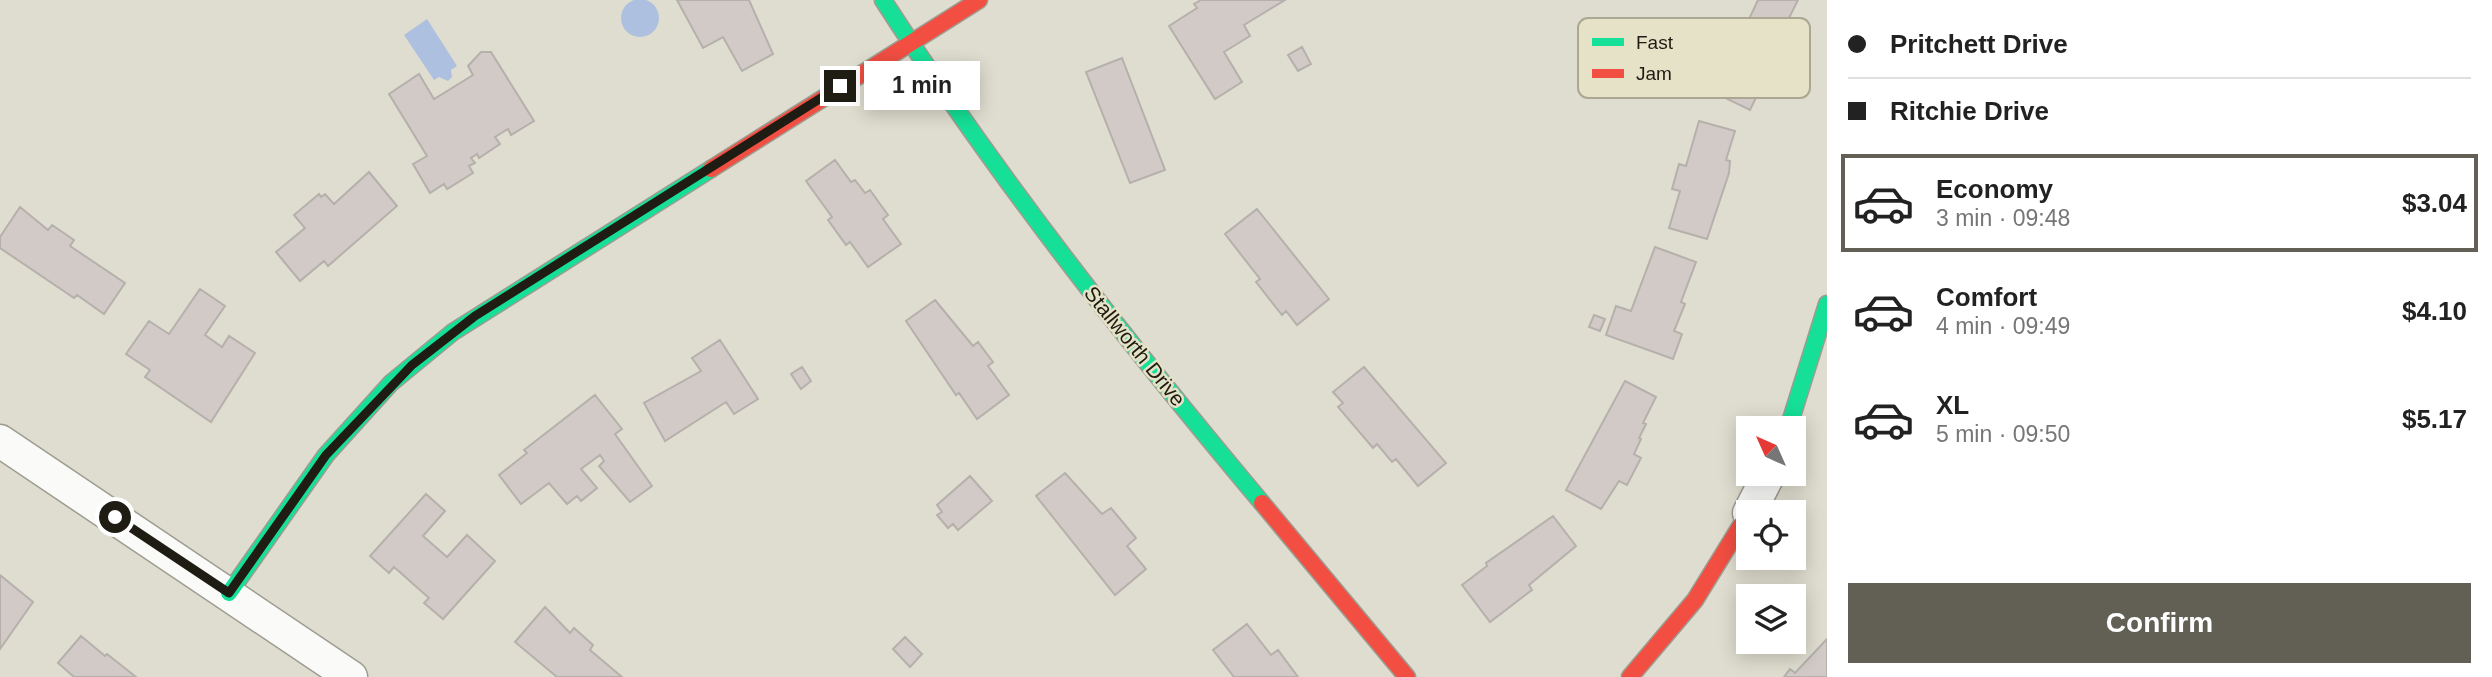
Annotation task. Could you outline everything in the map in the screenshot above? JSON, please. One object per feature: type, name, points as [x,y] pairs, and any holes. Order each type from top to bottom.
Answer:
[{"type":"street","name":"Stallworth Drive","points":[[883,0],[909,43],[989,157],[1109,316],[1407,677]]},
{"type":"street","points":[[229,593],[326,455],[391,383],[419,359],[475,316],[979,0]]},
{"type":"street","points":[[1792,416],[1827,304]]},
{"type":"street","points":[[0,441],[351,677]]},
{"type":"street","points":[[1630,677],[1675,628],[1736,535]]},
{"type":"water","points":[[640,-1],[653,5],[659,18],[653,31],[640,37],[627,31],[621,18],[627,5]]},
{"type":"water","points":[[427,19],[457,66],[451,70],[452,77],[448,81],[439,77],[434,80],[404,35]]},
{"type":"building","points":[[677,0],[749,0],[773,54],[742,71],[723,37],[703,48]]},
{"type":"building","points":[[1201,0],[1285,0],[1244,25],[1250,36],[1224,52],[1242,82],[1215,99],[1169,26],[1197,8],[1194,4]]},
{"type":"building","points":[[1758,0],[1798,0],[1789,18],[1750,18]]},
{"type":"building","points":[[1302,47],[1311,64],[1298,71],[1288,55]]},
{"type":"building","points":[[481,52],[491,52],[534,121],[511,135],[508,129],[495,137],[500,144],[479,158],[477,154],[471,158],[475,163],[469,166],[473,173],[447,189],[444,184],[430,193],[413,164],[427,156],[389,94],[419,74],[434,99],[473,75],[468,66]]},
{"type":"building","points":[[1122,58],[1165,170],[1130,183],[1086,72]]},
{"type":"building","points":[[1725,98],[1756,98],[1750,110]]},
{"type":"building","points":[[1699,121],[1735,131],[1726,160],[1730,161],[1729,173],[1707,239],[1669,228],[1680,191],[1672,189],[1679,164],[1686,166]]},
{"type":"building","points":[[835,160],[851,182],[855,180],[865,193],[870,190],[888,215],[883,219],[901,244],[868,267],[850,242],[846,245],[828,220],[832,217],[806,181]]},
{"type":"building","points":[[369,172],[397,206],[328,266],[324,261],[300,281],[276,252],[305,228],[294,215],[319,194],[321,197],[325,194],[334,204]]},
{"type":"building","points":[[20,207],[48,230],[52,225],[74,240],[70,246],[125,283],[104,314],[77,295],[74,298],[0,248],[0,237]]},
{"type":"building","points":[[1257,209],[1329,299],[1297,325],[1286,311],[1282,315],[1256,282],[1260,279],[1225,234]]},
{"type":"building","points":[[1655,247],[1696,262],[1681,302],[1685,304],[1674,331],[1682,334],[1673,359],[1606,335],[1616,306],[1631,311]]},
{"type":"building","points":[[200,289],[225,306],[205,335],[222,347],[229,336],[255,353],[211,422],[145,377],[150,370],[126,354],[149,321],[169,334]]},
{"type":"building","points":[[935,300],[973,346],[978,342],[993,362],[988,366],[1009,395],[977,419],[959,393],[956,395],[906,321]]},
{"type":"building","points":[[1594,315],[1605,319],[1600,331],[1589,327]]},
{"type":"building","points":[[720,340],[758,399],[734,414],[726,402],[665,441],[644,403],[701,371],[692,358]]},
{"type":"building","points":[[802,367],[811,381],[801,389],[791,374]]},
{"type":"building","points":[[1364,367],[1446,463],[1418,486],[1396,459],[1392,462],[1377,444],[1373,448],[1338,407],[1343,403],[1333,392]]},
{"type":"building","points":[[1625,381],[1656,397],[1643,423],[1646,424],[1634,454],[1641,458],[1627,485],[1619,481],[1601,509],[1566,490]]},
{"type":"building","points":[[595,395],[622,429],[615,434],[652,486],[630,502],[599,466],[604,461],[600,455],[581,469],[597,488],[581,501],[577,496],[567,504],[549,483],[521,504],[499,475],[527,453],[524,450]]},
{"type":"building","points":[[1065,473],[1102,514],[1111,508],[1136,538],[1127,546],[1146,569],[1115,595],[1036,496]]},
{"type":"building","points":[[970,476],[992,501],[958,530],[953,524],[948,528],[937,515],[942,512],[937,505]]},
{"type":"building","points":[[426,494],[445,511],[423,536],[447,557],[467,535],[495,561],[443,619],[424,603],[429,598],[394,567],[389,573],[370,556]]},
{"type":"building","points":[[1553,516],[1576,546],[1529,585],[1532,590],[1490,622],[1462,585],[1487,566],[1486,563]]},
{"type":"building","points":[[0,575],[33,602],[0,649]]},
{"type":"building","points":[[545,607],[570,633],[574,628],[593,645],[590,650],[622,677],[557,677],[515,642]]},
{"type":"building","points":[[1247,624],[1271,655],[1278,650],[1298,677],[1234,677],[1213,650]]},
{"type":"building","points":[[81,636],[136,677],[74,677],[58,663]]},
{"type":"building","points":[[905,637],[922,654],[910,667],[893,649]]},
{"type":"building","points":[[1827,639],[1827,677],[1784,677],[1790,669],[1795,673]]},
{"type":"traffic: fast","points":[[883,0],[971,131],[1065,258],[1262,503]]},
{"type":"traffic: fast","points":[[229,593],[326,455],[391,383],[453,332],[711,169]]},
{"type":"traffic: fast","points":[[1792,416],[1827,304]]},
{"type":"traffic: jam","points":[[711,169],[979,0]]},
{"type":"traffic: jam","points":[[1262,503],[1407,677]]},
{"type":"traffic: jam","points":[[1630,677],[1695,600],[1736,533]]},
{"type":"route","points":[[115,517],[229,593],[326,455],[391,383],[412,365],[475,316],[840,86]]}]
